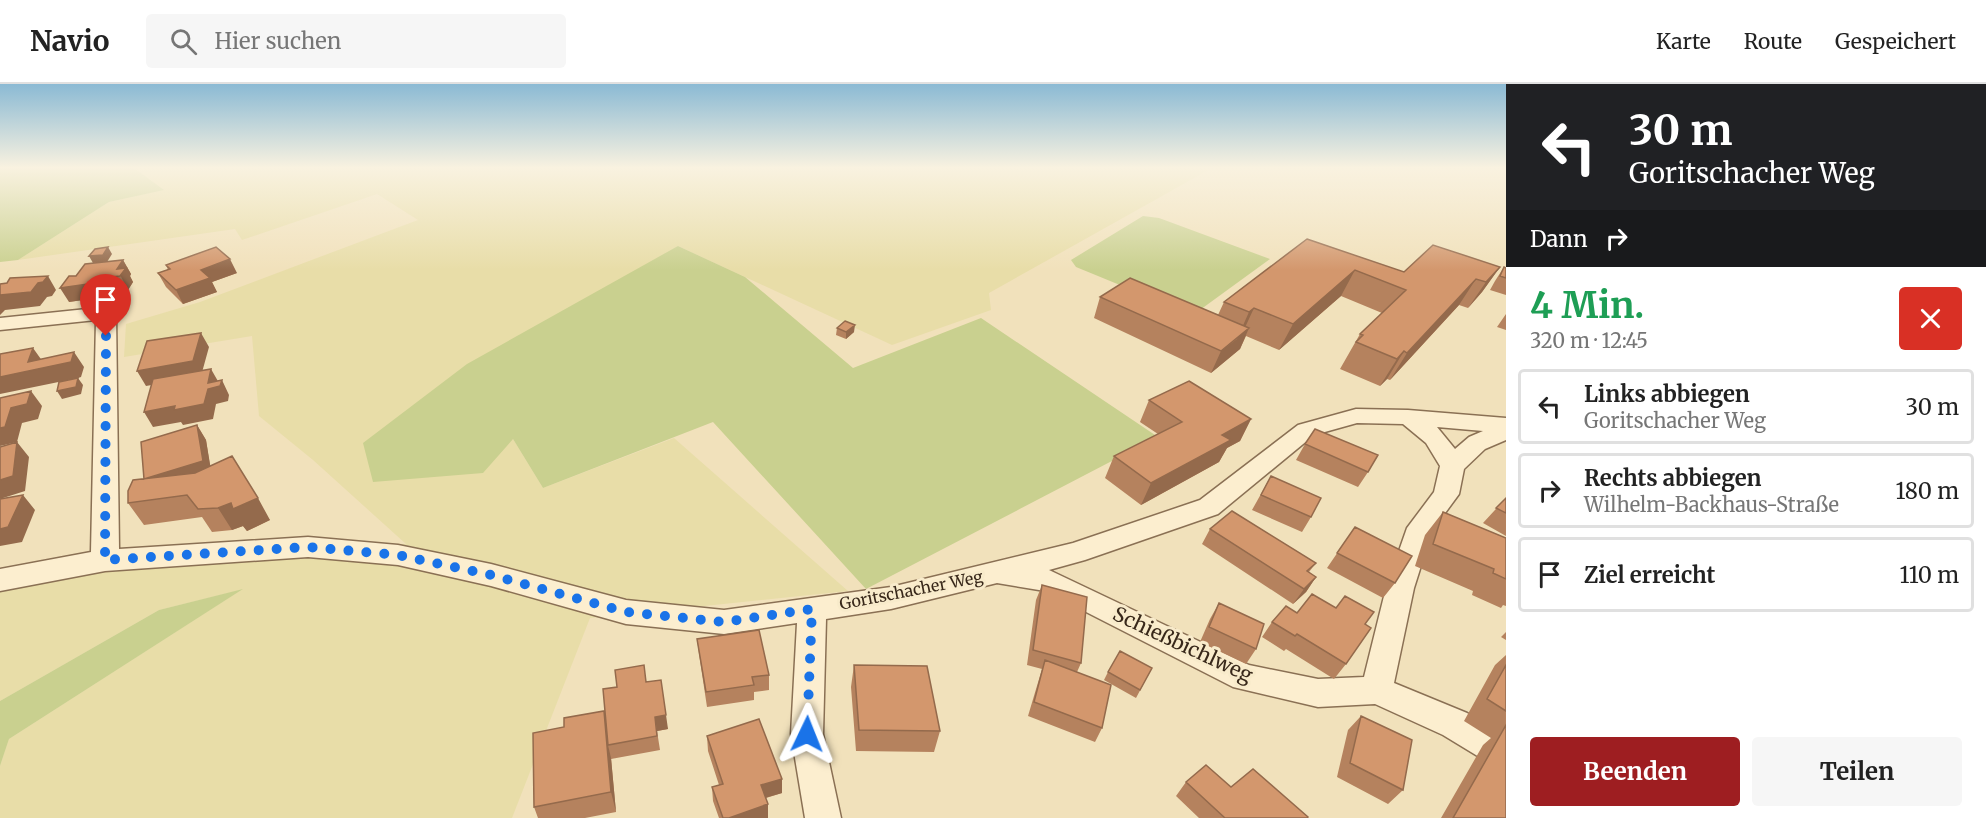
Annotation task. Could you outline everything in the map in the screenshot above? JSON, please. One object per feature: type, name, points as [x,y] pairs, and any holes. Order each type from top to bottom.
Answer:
[{"type":"street","points":[[0,324],[106,314],[105,560]]},
{"type":"street","name":"Goritschacher Weg","points":[[0,580],[105,560],[308,547],[398,555],[491,575],[626,612],[724,622],[891,598],[1075,553],[1209,507],[1306,430],[1356,416],[1408,417],[1506,426]]},
{"type":"street","points":[[1377,690],[1400,588],[1413,548],[1420,528],[1446,494],[1452,466],[1446,450],[1429,431],[1408,417]]},
{"type":"street","points":[[1452,466],[1477,443],[1506,431]]},
{"type":"street","name":"Schießbichlweg","points":[[994,573],[1050,581],[1244,677],[1318,693],[1377,690],[1455,724],[1506,755]]},
{"type":"street","points":[[812,609],[807,734],[823,818]]},
{"type":"shaded area","points":[[109,202],[353,202],[242,240],[235,229],[18,260]]},
{"type":"shaded area","points":[[390,202],[1151,202],[989,293],[991,310],[892,345],[678,246],[513,439],[543,488],[674,438],[848,591],[590,618],[512,818],[0,818],[0,766],[9,739],[241,590],[159,610],[0,701],[0,577],[263,541],[406,544],[313,460],[259,416],[252,336],[124,357],[126,324],[200,302],[418,220]]},
{"type":"green space","points":[[0,202],[109,202],[18,260],[0,262]]},
{"type":"green space","points":[[1143,216],[1159,218],[1270,259],[1193,315],[1076,267],[1071,260]]},
{"type":"green space","points":[[678,246],[745,277],[853,368],[981,318],[1158,437],[866,589],[713,422],[543,488],[513,439],[483,473],[373,482],[363,443],[467,364]]},
{"type":"green space","points":[[243,589],[9,739],[0,766],[0,701],[159,610]]},
{"type":"building","points":[[1307,239],[1404,272],[1433,245],[1500,267],[1486,282],[1476,279],[1407,353],[1404,351],[1397,359],[1356,342],[1363,335],[1360,334],[1406,290],[1355,270],[1293,324],[1254,308],[1249,312],[1224,302]]},
{"type":"building","points":[[108,247],[103,255],[89,256],[95,249]]},
{"type":"building","points":[[216,247],[230,259],[201,270],[210,278],[176,290],[158,273],[170,269],[166,265]]},
{"type":"building","points":[[123,260],[117,269],[126,268],[120,276],[112,277],[109,281],[60,288],[69,276],[76,276],[85,264]]},
{"type":"building","points":[[1504,267],[1506,268],[1506,278],[1500,276]]},
{"type":"building","points":[[48,276],[31,292],[0,295],[0,284],[7,283],[10,278]]},
{"type":"building","points":[[1130,278],[1249,328],[1221,351],[1100,297]]},
{"type":"building","points":[[845,321],[855,325],[846,332],[837,328]]},
{"type":"building","points":[[201,333],[193,361],[137,371],[147,341]]},
{"type":"building","points":[[33,348],[28,362],[74,352],[71,362],[0,377],[0,354]]},
{"type":"building","points":[[211,369],[208,383],[222,380],[220,386],[208,389],[204,404],[174,410],[175,406],[144,412],[153,379]]},
{"type":"building","points":[[78,378],[76,387],[57,391],[59,382]]},
{"type":"building","points":[[1189,381],[1251,419],[1222,435],[1231,440],[1151,483],[1114,456],[1182,422],[1149,400]]},
{"type":"building","points":[[31,391],[27,404],[11,408],[5,427],[0,428],[0,398]]},
{"type":"building","points":[[197,425],[203,461],[144,479],[141,442]]},
{"type":"building","points":[[1315,429],[1378,455],[1368,472],[1305,444]]},
{"type":"building","points":[[17,442],[13,476],[0,480],[0,447]]},
{"type":"building","points":[[232,456],[258,498],[233,509],[231,503],[218,508],[198,509],[187,495],[128,503],[128,491],[133,480],[195,473]]},
{"type":"building","points":[[1271,476],[1321,498],[1311,517],[1261,495]]},
{"type":"building","points":[[23,495],[8,527],[0,529],[0,499]]},
{"type":"building","points":[[1506,498],[1506,513],[1496,508]]},
{"type":"building","points":[[1232,511],[1316,563],[1307,571],[1316,577],[1304,589],[1210,529]]},
{"type":"building","points":[[1443,512],[1506,538],[1506,579],[1493,573],[1494,569],[1433,544]]},
{"type":"building","points":[[1355,527],[1412,556],[1395,583],[1337,553]]},
{"type":"building","points":[[1042,585],[1087,597],[1081,663],[1033,650]]},
{"type":"building","points":[[1312,594],[1336,608],[1345,596],[1374,612],[1365,624],[1371,628],[1346,664],[1297,634],[1295,636],[1272,622],[1286,606],[1297,613]]},
{"type":"building","points":[[1219,603],[1264,624],[1256,649],[1209,627]]},
{"type":"building","points":[[759,630],[769,675],[752,677],[754,685],[706,692],[697,639]]},
{"type":"building","points":[[1120,651],[1152,668],[1140,690],[1108,672]]},
{"type":"building","points":[[1045,660],[1111,685],[1102,728],[1034,702]]},
{"type":"building","points":[[644,665],[646,682],[661,680],[666,715],[655,717],[657,736],[608,745],[603,689],[617,687],[615,670]]},
{"type":"building","points":[[854,665],[927,666],[940,731],[859,730]]},
{"type":"building","points":[[1506,665],[1506,711],[1487,699]]},
{"type":"building","points":[[604,711],[611,792],[534,807],[533,733],[564,727],[564,718]]},
{"type":"building","points":[[1361,716],[1412,740],[1403,790],[1350,763]]},
{"type":"building","points":[[759,719],[782,779],[761,785],[768,804],[723,818],[712,787],[723,784],[707,736]]},
{"type":"building","points":[[1506,725],[1506,818],[1453,818]]},
{"type":"building","points":[[1206,765],[1231,787],[1253,769],[1308,817],[1225,818],[1186,782]]},
{"type":"route","points":[[106,336],[105,560],[308,547],[398,555],[491,575],[626,612],[724,622],[812,609],[807,734]]}]
